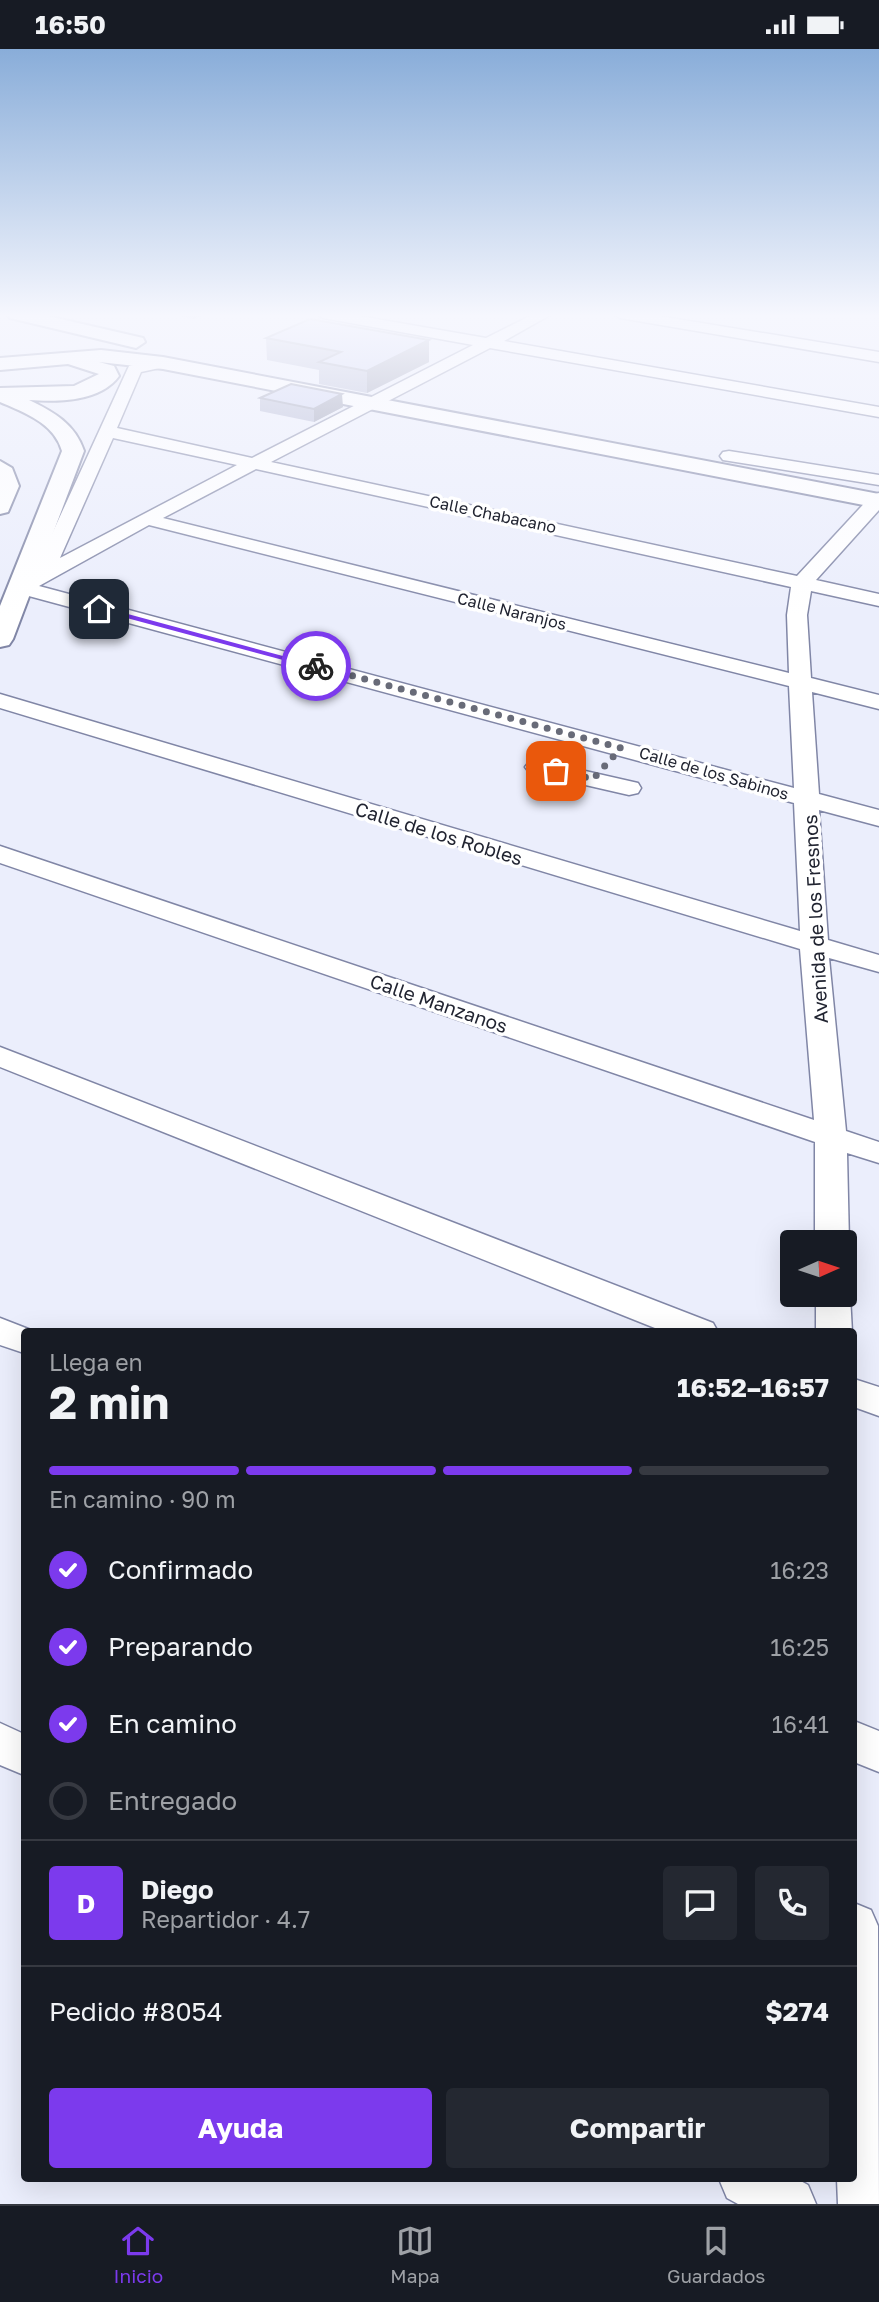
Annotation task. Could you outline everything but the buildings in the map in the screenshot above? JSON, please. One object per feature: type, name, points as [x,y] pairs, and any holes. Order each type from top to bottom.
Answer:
[{"type":"main road","points":[[0,639],[10,582],[54,453],[54,442],[44,431],[13,415]]},
{"type":"main road","points":[[10,582],[74,451],[71,439],[62,428],[38,415]]},
{"type":"main road","points":[[435,415],[879,493]]},
{"type":"main road","points":[[515,415],[729,456],[879,493]]},
{"type":"main road","points":[[0,468],[9,477],[9,485],[0,507]]},
{"type":"street","points":[[44,573],[114,415]]},
{"type":"street","points":[[10,582],[44,573],[347,415]]},
{"type":"street","name":"Calle Chabacano","points":[[106,431],[879,600]]},
{"type":"street","points":[[802,583],[879,493]]},
{"type":"street","name":"Calle Naranjos","points":[[146,519],[879,702]]},
{"type":"street","name":"Calle de los Sabinos","points":[[10,582],[879,818]]},
{"type":"street","name":"Avenida de los Fresnos","points":[[802,583],[797,615],[809,800],[814,945],[831,1137],[832,1230]]},
{"type":"street","name":"Calle de los Robles","points":[[0,701],[879,964]]},
{"type":"street","points":[[593,779],[621,748]]},
{"type":"street","points":[[537,767],[629,788]]},
{"type":"street","name":"Calle Manzanos","points":[[0,854],[879,1153]]},
{"type":"street","points":[[0,1056],[691,1328]]},
{"type":"street","points":[[833,1307],[834,1328]]},
{"type":"street","points":[[0,1330],[21,1340]]},
{"type":"street","points":[[857,1393],[879,1402]]},
{"type":"street","points":[[0,1742],[21,1754]]},
{"type":"street","points":[[857,1742],[879,1753]]},
{"type":"street","points":[[857,2002],[865,2204]]},
{"type":"street","points":[[751,2182],[789,2204]]},
{"type":"way so far","points":[[316,666],[621,748],[593,779],[556,771]]},
{"type":"route","points":[[99,609],[316,666]]}]
